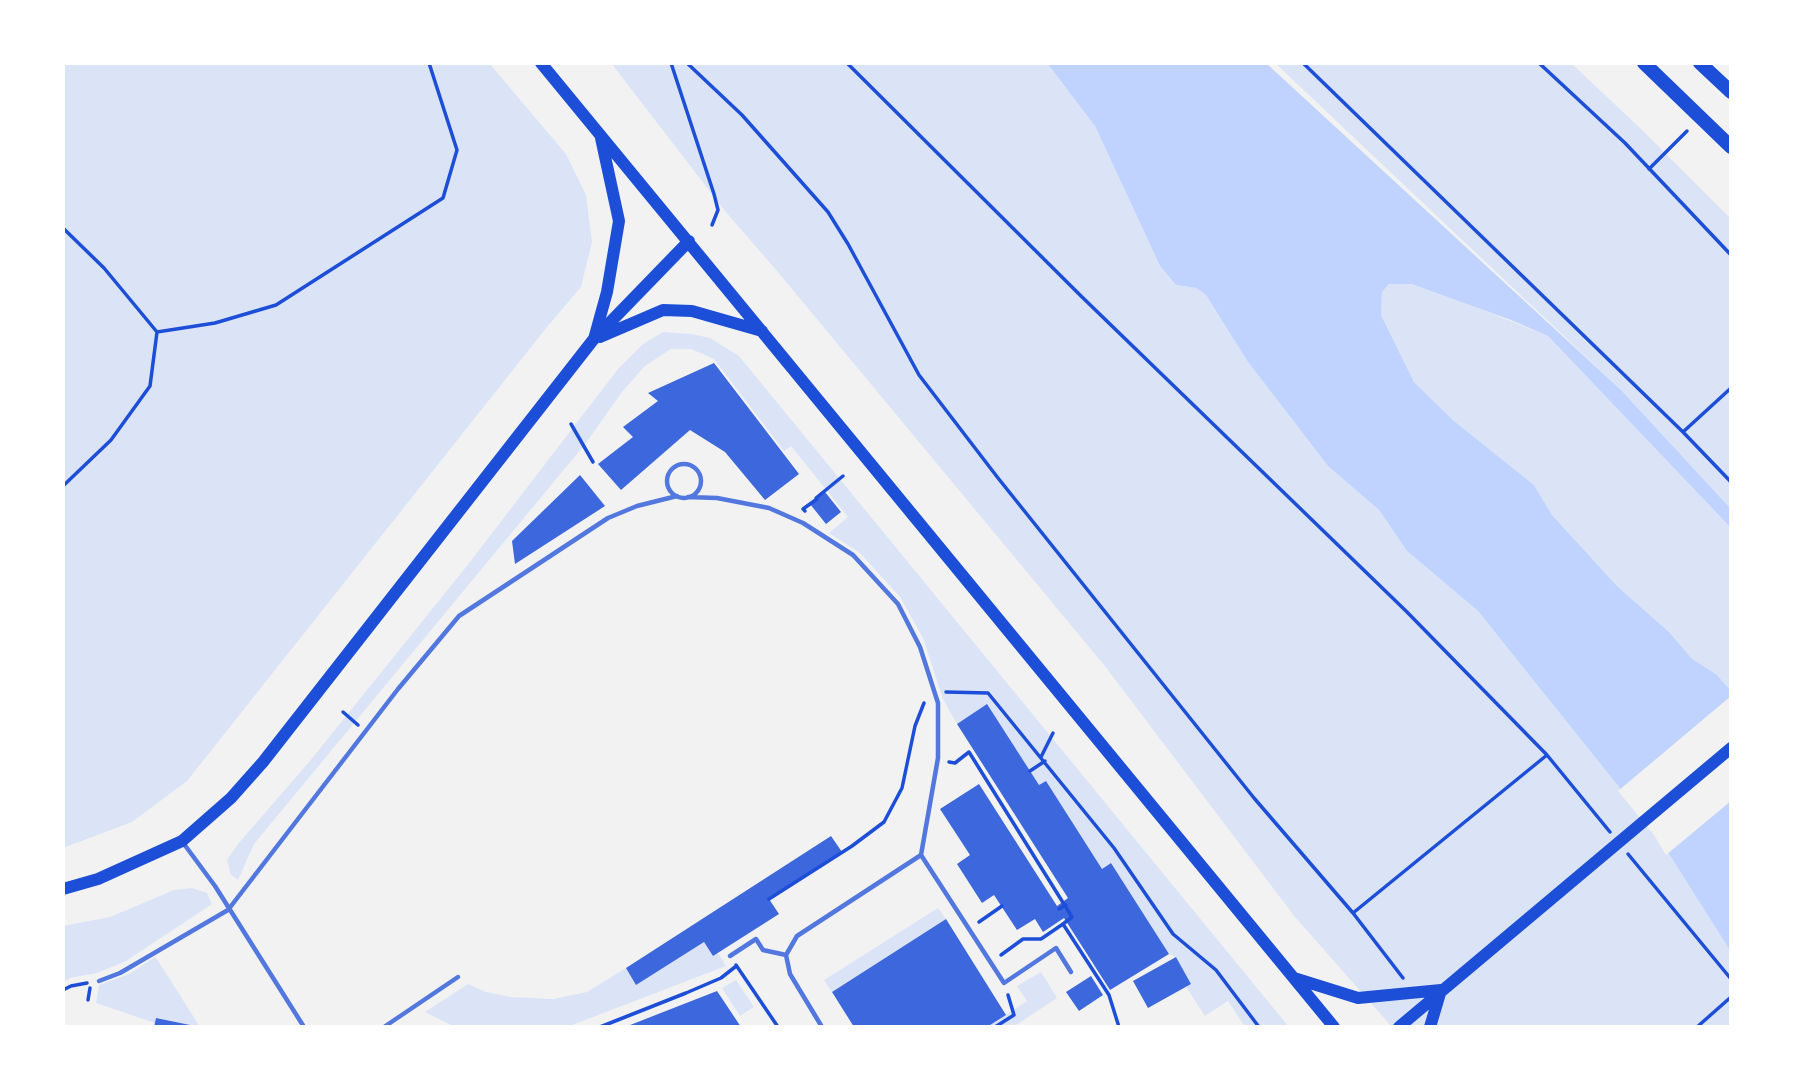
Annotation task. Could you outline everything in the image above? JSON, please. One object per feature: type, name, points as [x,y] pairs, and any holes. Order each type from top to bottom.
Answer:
[{"type":"main road","points":[[541,63],[1334,1027]]},
{"type":"main road","points":[[1644,63],[1731,147]]},
{"type":"main road","points":[[1700,63],[1731,92]]},
{"type":"main road","points":[[593,340],[607,292],[619,221],[600,134]]},
{"type":"main road","points":[[63,889],[98,879],[182,841],[231,799],[263,762],[593,340],[688,242]]},
{"type":"main road","points":[[593,340],[663,310],[692,311],[762,331]]},
{"type":"main road","points":[[1399,1027],[1731,748]]},
{"type":"main road","points":[[1293,977],[1359,998],[1441,990]]},
{"type":"main road","points":[[1430,1027],[1441,990]]},
{"type":"lane","points":[[677,496],[670,489],[668,478],[673,469],[688,465],[698,471],[701,481],[698,491],[688,497]]},
{"type":"lane","points":[[99,981],[120,973],[228,910],[398,689],[459,616],[608,518],[638,506],[677,496],[717,498],[769,508],[803,523],[853,555],[898,604],[920,647],[937,703],[938,758],[921,855],[1004,982],[1056,948],[1072,972]]},
{"type":"lane","points":[[182,841],[215,886],[304,1027]]},
{"type":"lane","points":[[822,1027],[790,974],[786,955],[797,936],[921,855]]},
{"type":"lane","points":[[730,956],[756,939],[763,950],[786,955]]},
{"type":"lane","points":[[384,1027],[458,977]]},
{"type":"path","points":[[156,332],[215,323],[276,305],[443,198],[457,150],[429,63]]},
{"type":"path","points":[[671,63],[716,202],[718,210],[712,225]]},
{"type":"path","points":[[687,63],[742,115],[828,212],[919,375],[1254,799],[1353,913],[1409,986]]},
{"type":"path","points":[[848,63],[1081,296],[1406,611],[1547,755],[1617,841]]},
{"type":"path","points":[[1303,63],[1683,432],[1731,482]]},
{"type":"path","points":[[1539,63],[1649,169],[1731,255]]},
{"type":"path","points":[[1649,169],[1687,131]]},
{"type":"path","points":[[63,228],[104,268],[156,332],[150,386],[111,440],[63,486]]},
{"type":"path","points":[[1683,432],[1731,388]]},
{"type":"path","points":[[571,424],[593,462]]},
{"type":"path","points":[[803,509],[843,476]]},
{"type":"path","points":[[941,692],[988,693],[1114,848],[1173,934],[1216,970],[1259,1027]]},
{"type":"path","points":[[769,899],[852,846],[884,822],[902,788],[915,726],[928,695]]},
{"type":"path","points":[[344,712],[359,726]]},
{"type":"path","points":[[1030,771],[1043,759],[1053,733]]},
{"type":"path","points":[[938,758],[955,763],[969,752],[1065,898],[1072,916],[1041,939],[1023,939],[990,962]]},
{"type":"path","points":[[1353,913],[1547,755]]},
{"type":"path","points":[[1626,851],[1731,979]]},
{"type":"path","points":[[1059,909],[1066,905]]},
{"type":"path","points":[[969,929],[1002,906]]},
{"type":"path","points":[[1063,924],[1109,995],[1119,1027]]},
{"type":"path","points":[[730,956],[778,1027]]},
{"type":"path","points":[[600,1027],[721,978],[737,966]]},
{"type":"path","points":[[63,990],[99,981]]},
{"type":"path","points":[[995,1027],[1014,1015],[1004,982]]},
{"type":"path","points":[[1697,1027],[1731,997]]},
{"type":"shaded area","points":[[63,63],[489,63],[566,154],[586,195],[592,242],[581,287],[187,781],[132,822],[63,848]]},
{"type":"shaded area","points":[[611,63],[1047,63],[1095,126],[1160,266],[1176,285],[1196,288],[1206,295],[1248,362],[1328,466],[1379,510],[1407,551],[1478,611],[1657,833],[1731,952],[1731,1027],[1392,1027],[1295,917],[1104,665],[725,211]]},
{"type":"shaded area","points":[[1275,63],[1571,63],[1639,127],[1731,219],[1731,509],[1621,390]]},
{"type":"shaded area","points":[[1389,284],[1412,284],[1441,293],[1548,336],[1731,528],[1731,691],[1717,675],[1692,660],[1669,632],[1617,586],[1552,515],[1534,485],[1454,421],[1414,382],[1381,315],[1382,292]]},
{"type":"shaded area","points":[[663,332],[710,338],[739,356],[1289,1027],[1245,1027],[1228,1001],[1205,1016],[1186,987],[1191,984],[1176,957],[1169,954],[1111,863],[1102,869],[1046,781],[1039,785],[986,705],[957,724],[943,699],[923,638],[900,597],[860,553],[829,533],[848,517],[791,446],[784,451],[714,359],[691,349],[671,349],[645,366],[622,392],[586,443],[254,844],[238,880],[231,875],[227,860],[238,844],[309,762],[466,567],[618,369],[643,344]]},
{"type":"shaded area","points":[[192,888],[207,893],[212,904],[126,961],[97,973],[63,982],[63,926],[110,917],[174,890]]},
{"type":"shaded area","points":[[938,908],[946,919],[832,992],[824,980]]},
{"type":"shaded area","points":[[704,942],[713,956],[718,953],[726,966],[567,1027],[455,1027],[425,1012],[468,984],[486,992],[511,997],[553,999],[587,992],[626,968]]},
{"type":"shaded area","points":[[155,957],[200,1027],[156,1018],[155,1023],[96,1003],[99,985],[129,974]]},
{"type":"shaded area","points":[[1041,972],[1057,998],[1013,1027],[987,1027],[1027,1001],[1017,986]]},
{"type":"shaded area","points":[[736,980],[754,1007],[740,1016],[722,988]]},
{"type":"water","points":[[1047,63],[1266,63],[1621,390],[1731,509],[1731,528],[1548,336],[1412,284],[1389,284],[1382,292],[1381,315],[1414,382],[1454,421],[1534,485],[1552,515],[1617,586],[1669,632],[1692,659],[1717,675],[1731,691],[1731,952],[1656,833],[1478,611],[1407,551],[1379,510],[1328,466],[1248,362],[1206,295],[1196,288],[1176,285],[1160,266],[1095,126]]},
{"type":"pier","points":[[1731,696],[1731,801],[1666,855],[1654,835],[1618,791]]},
{"type":"building","points":[[714,363],[799,474],[765,500],[725,452],[690,430],[621,490],[598,464],[633,437],[623,427],[658,401],[648,393]]},
{"type":"building","points":[[580,475],[605,506],[515,564],[512,541]]},
{"type":"building","points":[[825,492],[841,512],[826,524],[810,504]]},
{"type":"building","points":[[987,704],[1039,785],[1046,781],[1102,869],[1111,863],[1169,954],[1110,990],[1064,918],[1043,932],[1035,919],[1017,930],[994,895],[982,903],[957,864],[970,855],[940,809],[979,784],[1057,906],[1068,898],[957,724]]},
{"type":"building","points":[[831,836],[842,852],[769,899],[779,914],[713,956],[704,942],[636,985],[626,968]]},
{"type":"building","points":[[946,919],[1006,1015],[987,1027],[854,1027],[832,992]]},
{"type":"building","points":[[1176,957],[1191,984],[1148,1008],[1133,981]]},
{"type":"building","points":[[1091,976],[1103,995],[1079,1011],[1066,992]]},
{"type":"building","points":[[717,991],[741,1027],[625,1027]]},
{"type":"building","points":[[156,1018],[195,1026],[195,1027],[154,1027]]}]
